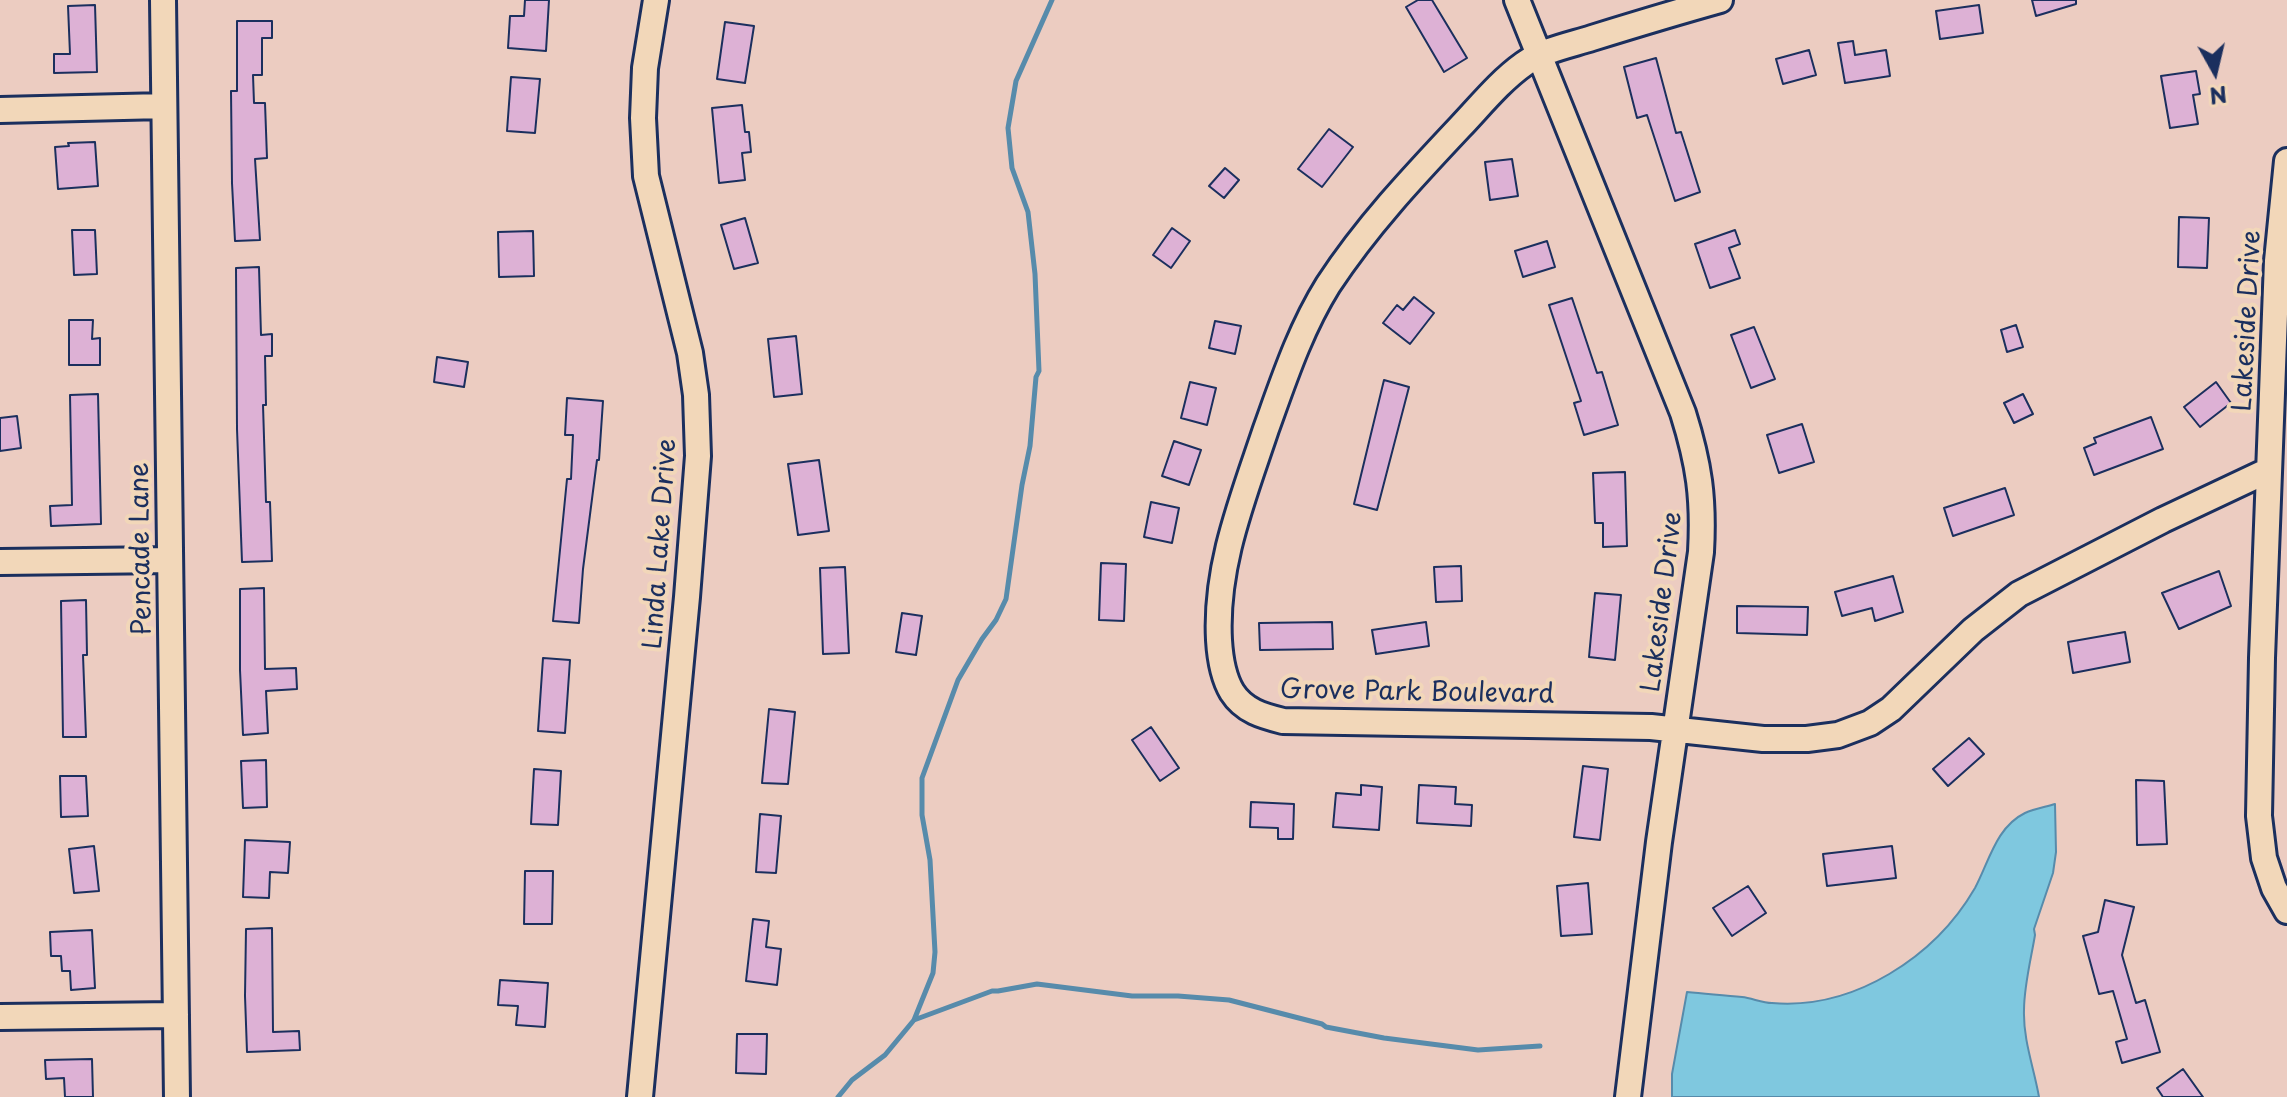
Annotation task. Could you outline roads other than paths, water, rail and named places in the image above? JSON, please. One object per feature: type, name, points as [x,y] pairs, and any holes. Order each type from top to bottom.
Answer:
[{"type":"street","name":"Pencade Lane","points":[[163,0],[177,1097]]},
{"type":"street","name":"Linda Lake Drive","points":[[640,1097],[698,456],[696,395],[690,353],[646,176],[645,80],[656,0]]},
{"type":"street","name":"Lakeside Drive","points":[[1517,0],[1683,413],[1701,484],[1701,552],[1655,870],[1628,1097]]},
{"type":"street","name":"Grove Park Boulevard","points":[[1720,0],[1607,33],[1526,63],[1505,80],[1397,194],[1360,239],[1307,322],[1277,396],[1225,558],[1218,617],[1220,650],[1225,677],[1244,706],[1261,716],[1283,721],[1562,724],[1676,729],[1763,739],[1838,735],[1858,729],[1891,709],[1973,630],[2019,594],[2269,470]]},
{"type":"street","points":[[0,110],[164,106]]},
{"type":"street","name":"Lakeside Drive","points":[[2287,161],[2277,261],[2259,816],[2264,858],[2274,888],[2287,911]]},
{"type":"street","points":[[0,562],[170,560]]},
{"type":"street","points":[[0,1017],[176,1015]]},
{"type":"water","points":[[2055,804],[2053,873],[2034,929],[2024,1001],[2025,1032],[2039,1097],[1672,1097],[1672,1074],[1687,992],[1742,997],[1768,1003],[1803,1003],[1833,998],[1862,988],[1915,957],[1938,936],[1975,888],[1994,846],[2015,819]]},
{"type":"waterway","points":[[838,1097],[852,1080],[885,1055],[914,1020],[933,973],[935,952],[930,860],[922,815],[922,778],[958,680],[1006,599],[1039,371],[1035,274],[1028,212],[1012,168],[1008,128],[1016,81],[1052,0]]},
{"type":"waterway","points":[[914,1020],[992,991],[1037,984],[1132,996],[1229,1000],[1326,1027],[1478,1050],[1540,1046]]}]
